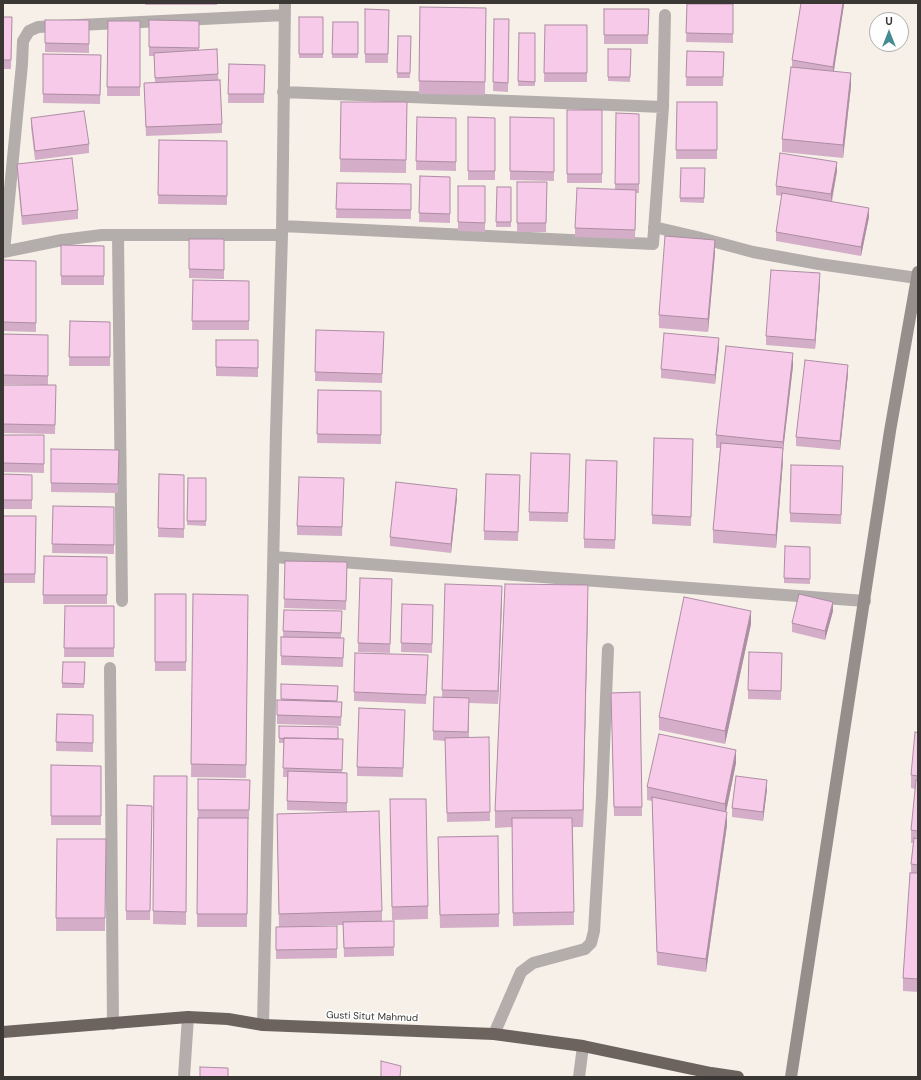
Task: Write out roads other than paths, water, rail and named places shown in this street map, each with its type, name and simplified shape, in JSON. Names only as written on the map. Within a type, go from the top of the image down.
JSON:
[{"type":"highway","name":"Gusti Situt Mahmud","points":[[3,1032],[188,1018],[228,1019],[263,1025],[494,1034],[583,1046],[711,1075],[738,1077]]},
{"type":"street","points":[[263,1025],[282,230],[285,9],[38,27],[29,31],[23,41],[4,252],[62,240],[102,235],[282,230],[653,244],[663,107],[665,15]]},
{"type":"street","points":[[283,92],[663,107]]},
{"type":"street","points":[[654,228],[697,237],[753,252],[819,264],[917,275],[890,431],[791,1077]]},
{"type":"street","points":[[118,235],[122,601]]},
{"type":"street","points":[[274,557],[865,601]]},
{"type":"street","points":[[494,1034],[521,972],[533,963],[585,949],[591,944],[594,931],[602,796],[608,649]]},
{"type":"street","points":[[110,668],[113,1024]]},
{"type":"street","points":[[184,1077],[188,1018]]},
{"type":"street","points":[[579,1077],[583,1046]]}]
